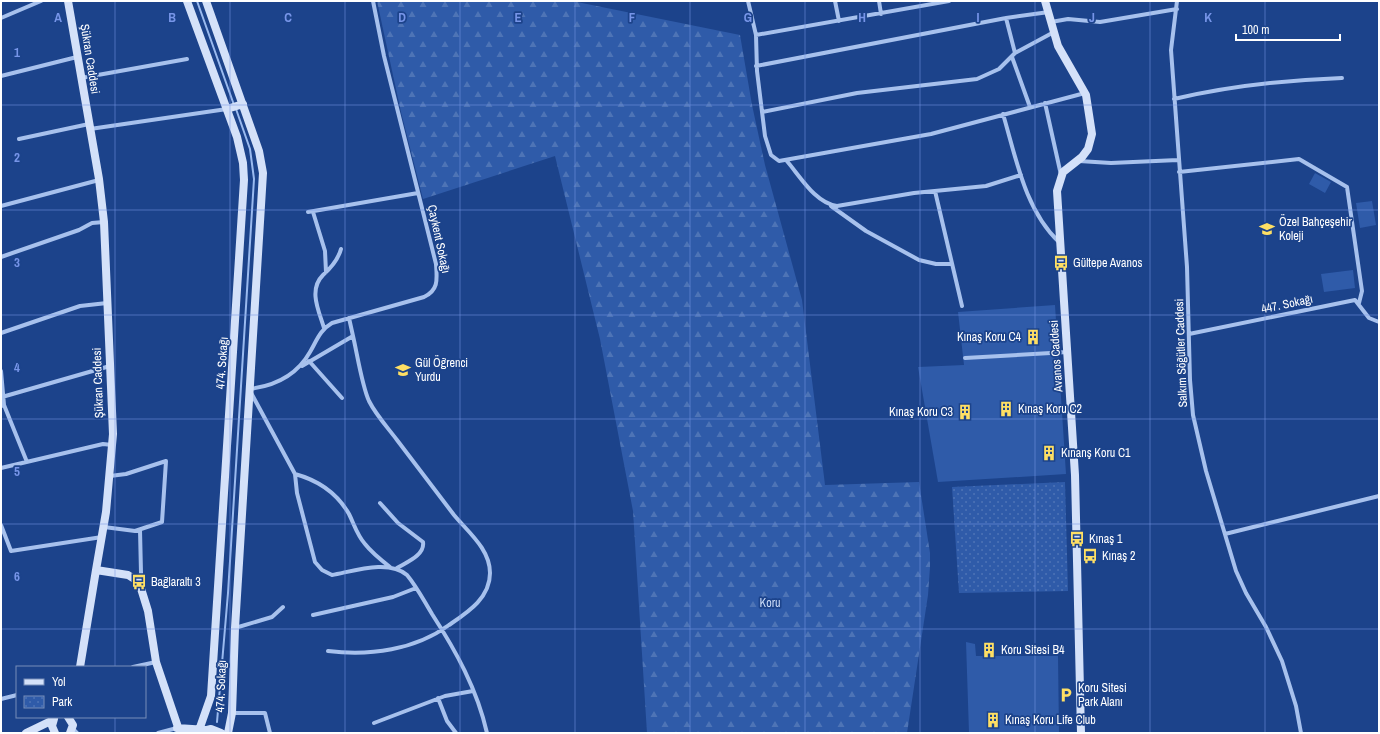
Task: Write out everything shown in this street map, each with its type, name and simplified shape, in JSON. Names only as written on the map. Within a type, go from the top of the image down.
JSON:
[{"type":"street","points":[[1,18],[41,1]]},
{"type":"street","name":"Şükran Caddesi","points":[[68,1],[99,180],[104,222],[112,445],[104,527],[80,666]]},
{"type":"street","name":"474. Sokağı","points":[[187,1],[229,108],[243,163],[244,180],[211,696],[201,731]]},
{"type":"street","name":"474. Sokağı","points":[[206,1],[241,104],[259,151],[263,173],[234,628],[232,713],[228,733]]},
{"type":"street","name":"Çaykent Sokağı","points":[[324,328],[332,323],[424,297],[435,288],[438,281],[436,264],[384,56],[373,1]]},
{"type":"street","points":[[748,1],[756,35],[756,66],[765,136],[771,155],[777,160],[786,160],[931,134],[1085,93]]},
{"type":"street","points":[[835,1],[839,22]]},
{"type":"street","points":[[879,1],[881,14]]},
{"type":"street","points":[[756,35],[839,22],[949,1]]},
{"type":"street","points":[[1045,1],[1058,46],[1085,93],[1089,109],[1092,139],[1088,149],[1079,161],[1070,166],[1061,176]]},
{"type":"street","name":"Salkım Söğütler Caddesi","points":[[1177,1],[1171,50],[1187,266],[1190,380],[1193,415],[1206,471],[1241,582],[1266,627],[1282,661],[1296,706],[1301,733]]},
{"type":"street","points":[[1051,22],[1068,19],[1100,22],[1177,9]]},
{"type":"street","points":[[756,66],[1006,18],[1049,12]]},
{"type":"street","points":[[1006,18],[1014,55],[1030,107]]},
{"type":"street","points":[[762,112],[857,93],[973,80],[1000,69],[1014,55],[1054,32]]},
{"type":"street","points":[[1,76],[77,58]]},
{"type":"street","points":[[81,78],[187,59]]},
{"type":"street","points":[[1174,99],[1220,89],[1267,82],[1342,78]]},
{"type":"street","points":[[1045,103],[1061,176]]},
{"type":"street","points":[[19,139],[89,126],[229,108],[241,104]]},
{"type":"street","points":[[1003,114],[1021,175],[1038,219],[1060,243]]},
{"type":"street","points":[[1179,172],[1299,159],[1347,187],[1362,291],[1359,303],[1369,318],[1379,322]]},
{"type":"street","points":[[786,160],[812,192],[862,228],[918,260],[936,264],[952,264]]},
{"type":"street","points":[[1079,161],[1111,163],[1178,160]]},
{"type":"street","points":[[829,204],[842,206],[914,192],[986,186],[1021,175]]},
{"type":"street","name":"Avanos Caddesi","points":[[1061,176],[1057,191],[1075,475],[1081,733]]},
{"type":"street","points":[[1,206],[99,180]]},
{"type":"street","points":[[935,191],[962,306]]},
{"type":"street","points":[[326,272],[325,251],[310,212],[418,192]]},
{"type":"street","points":[[1,257],[78,230],[92,223],[104,222]]},
{"type":"street","points":[[300,367],[324,328],[315,295],[317,282],[336,261],[341,249]]},
{"type":"street","name":"447. Sokağı","points":[[1189,334],[1355,300],[1359,303]]},
{"type":"street","points":[[1,334],[80,306],[107,303]]},
{"type":"street","points":[[328,651],[358,653],[389,650],[411,644],[443,630],[469,611],[482,598],[489,581],[488,560],[484,551],[431,485],[368,400],[349,318]]},
{"type":"street","points":[[353,336],[274,384],[249,389],[295,474],[311,549],[319,568],[332,575],[390,567],[398,568],[407,575],[443,630],[462,665],[473,691],[486,733]]},
{"type":"street","points":[[965,358],[1068,352]]},
{"type":"street","points":[[310,361],[342,398]]},
{"type":"street","points":[[2,397],[110,366]]},
{"type":"street","points":[[1,371],[3,406],[27,462]]},
{"type":"street","points":[[1,468],[104,444],[112,445]]},
{"type":"street","points":[[104,527],[140,530],[162,522],[166,461],[126,474],[110,476]]},
{"type":"street","points":[[295,474],[313,480],[334,494],[348,512],[364,544],[390,567]]},
{"type":"street","points":[[1225,534],[1379,496]]},
{"type":"street","points":[[380,503],[398,523],[420,538],[424,545],[421,553],[398,568]]},
{"type":"street","points":[[1,525],[11,551],[102,537]]},
{"type":"street","points":[[140,530],[141,573],[139,582],[148,611],[156,662],[179,730]]},
{"type":"street","points":[[96,570],[128,575],[139,582]]},
{"type":"street","points":[[314,616],[393,597],[416,588]]},
{"type":"street","points":[[234,628],[272,616],[283,607]]},
{"type":"street","points":[[138,666],[156,662]]},
{"type":"street","points":[[374,723],[438,698],[473,691]]},
{"type":"street","points":[[1,699],[16,695]]},
{"type":"street","points":[[438,698],[446,720],[456,733]]},
{"type":"street","points":[[232,713],[265,713],[270,733]]},
{"type":"street","points":[[26,733],[55,719]]},
{"type":"street","points":[[55,719],[52,728],[55,733]]},
{"type":"street","points":[[158,733],[179,730],[215,730],[221,733]]},
{"type":"green space","name":"Koru","points":[[377,1],[572,1],[740,35],[752,105],[765,165],[802,300],[825,485],[919,482],[930,553],[930,567],[928,595],[907,733],[647,733],[633,511],[600,339],[555,156],[423,199],[401,112]]},
{"type":"green space","points":[[1315,173],[1331,182],[1325,193],[1309,184]]},
{"type":"green space","points":[[1372,201],[1376,225],[1360,228],[1356,203]]},
{"type":"green space","points":[[1353,270],[1355,288],[1324,292],[1321,274]]},
{"type":"green space","points":[[1055,305],[1066,474],[938,482],[918,367],[964,365],[958,312]]},
{"type":"green space","points":[[1065,482],[1068,591],[959,593],[952,487]]},
{"type":"green space","points":[[966,642],[975,644],[976,656],[1058,656],[1059,733],[969,733]]},
{"type":"waterway","points":[[197,1],[234,105]]},
{"type":"waterway","points":[[217,722],[228,593],[254,179],[250,149],[236,109]]},
{"type":"place","name":"Özel Bahçeşehir Koleji","points":[[1267,229]]},
{"type":"place","name":"Gültepe Avanos","points":[[1061,263]]},
{"type":"place","name":"Kınaş Koru C4","points":[[1033,337]]},
{"type":"place","name":"Gül Öğrenci Yurdu","points":[[403,370]]},
{"type":"place","name":"Kınaş Koru C2","points":[[1006,409]]},
{"type":"place","name":"Kınaş Koru C3","points":[[965,412]]},
{"type":"place","name":"Kınanş Koru C1","points":[[1049,453]]},
{"type":"place","name":"Kınaş 1","points":[[1077,539]]},
{"type":"place","name":"Kınaş 2","points":[[1090,556]]},
{"type":"place","name":"Bağlaraltı 3","points":[[139,582]]},
{"type":"place","name":"Koru Sitesi B4","points":[[989,650]]},
{"type":"place","name":"Koru Sitesi Park Alanı","points":[[1066,695]]},
{"type":"place","name":"Kınaş Koru Life Club","points":[[993,720]]}]
